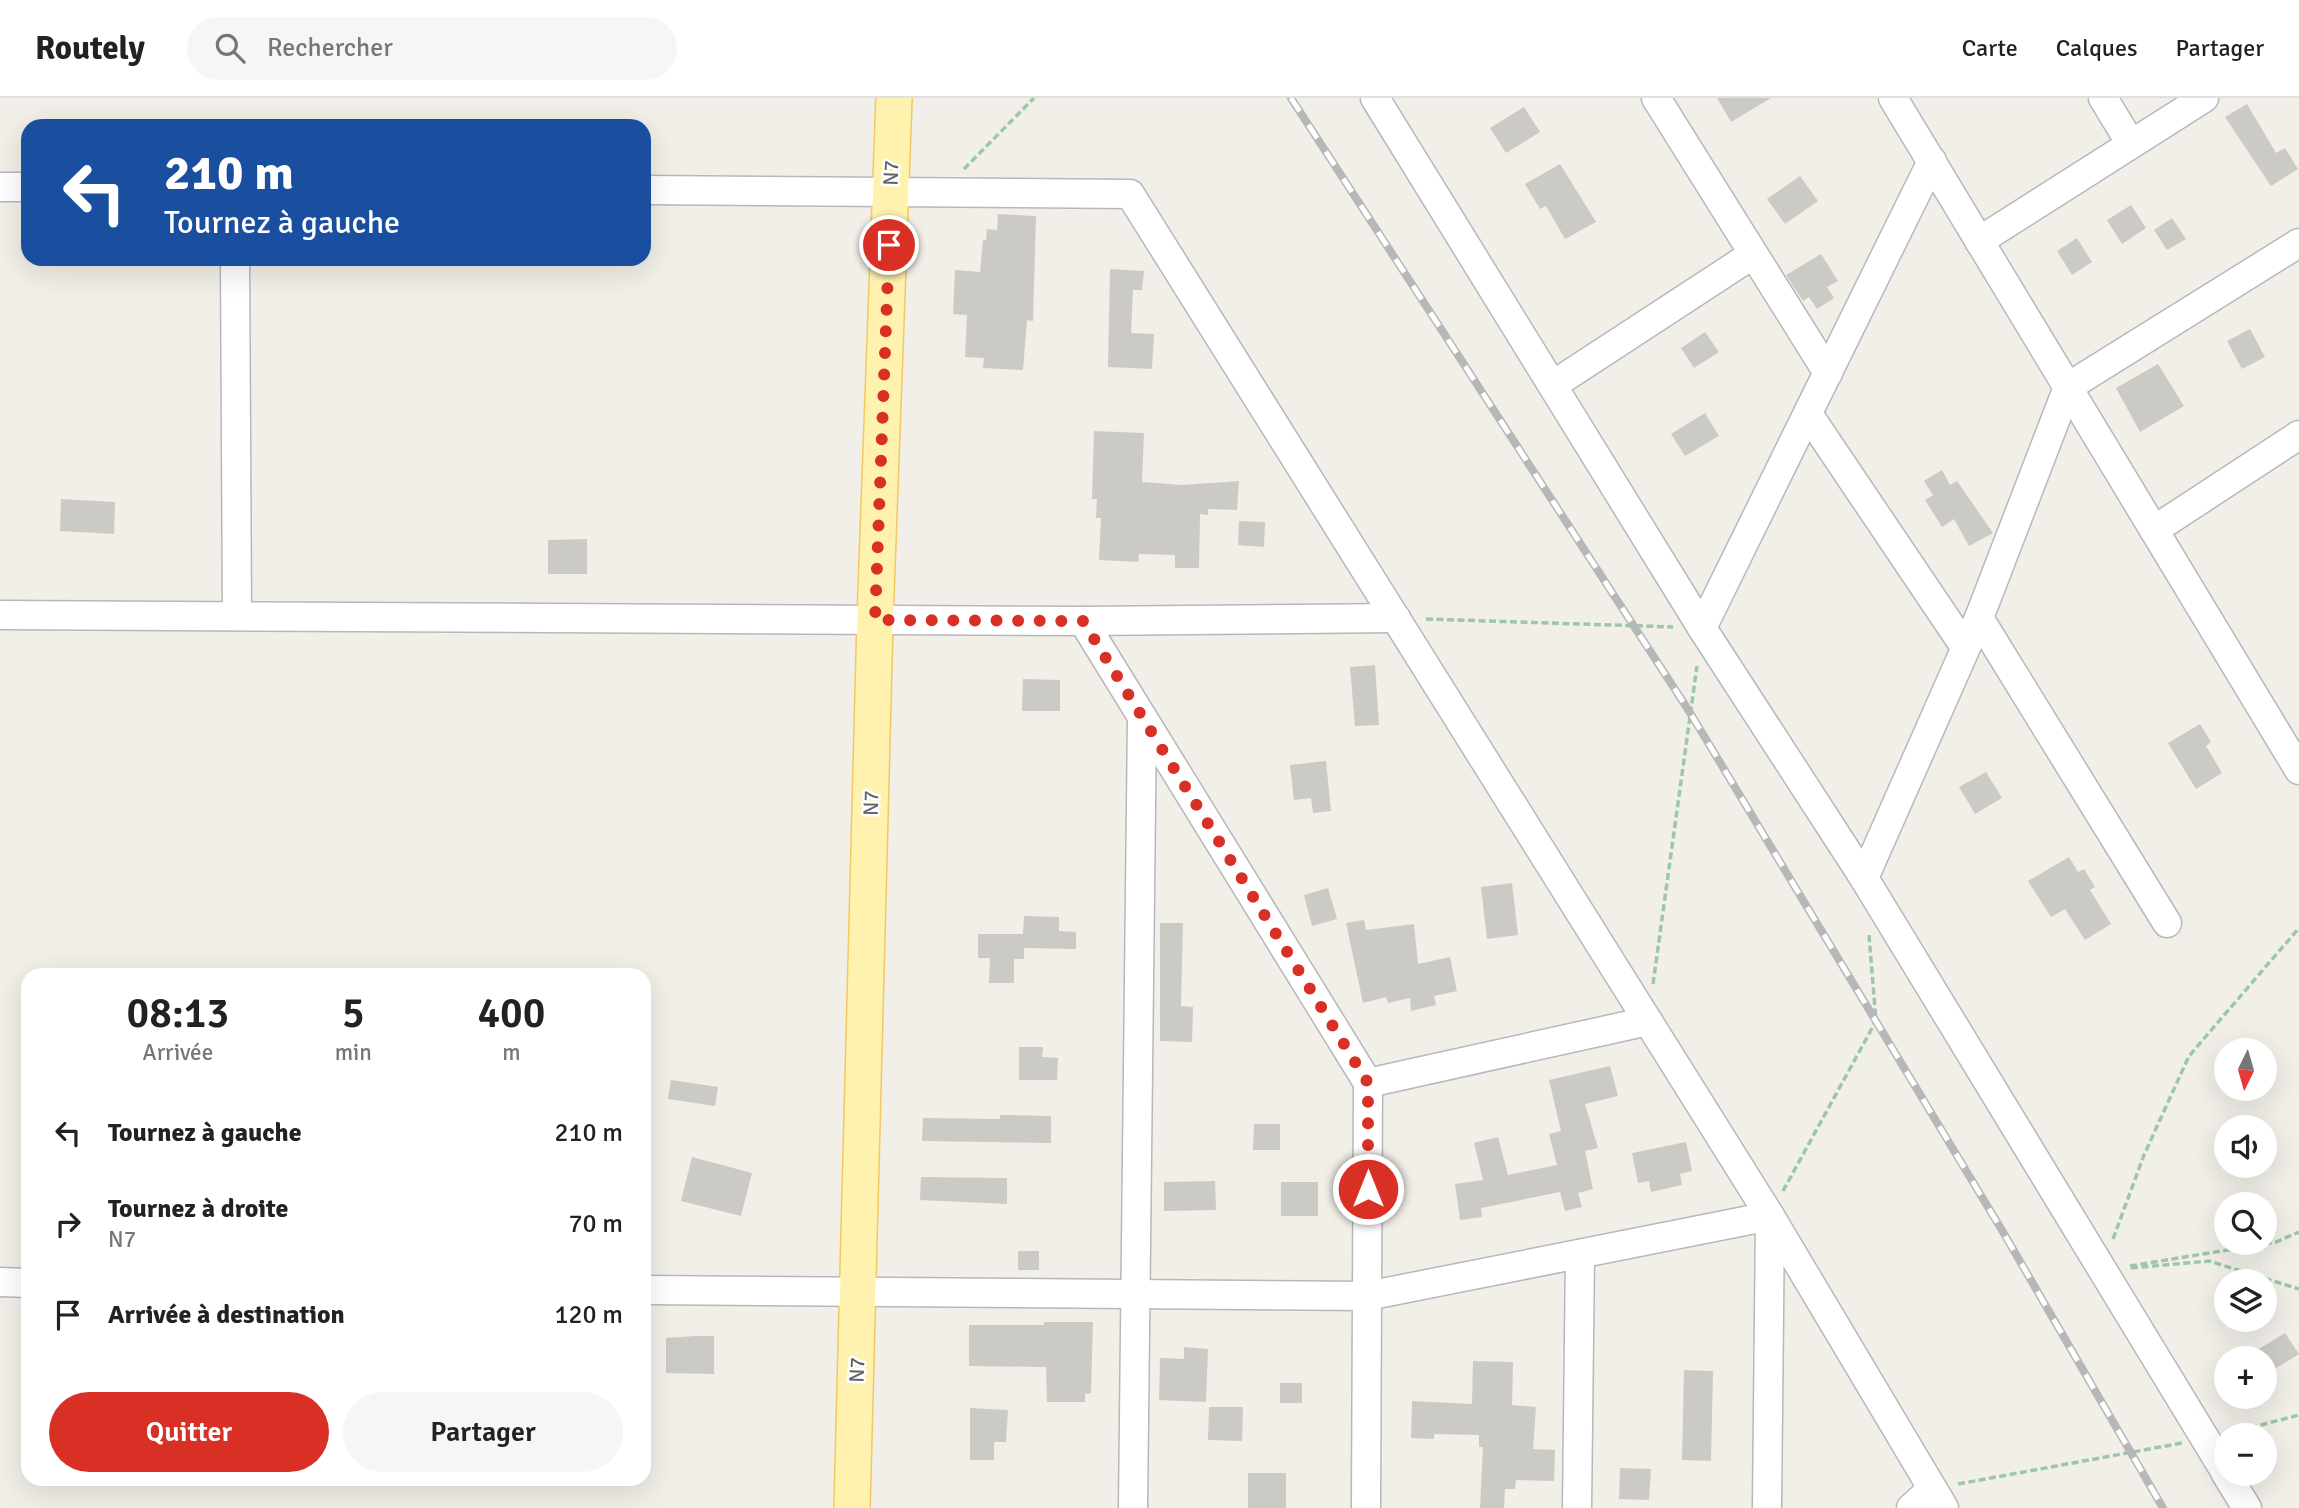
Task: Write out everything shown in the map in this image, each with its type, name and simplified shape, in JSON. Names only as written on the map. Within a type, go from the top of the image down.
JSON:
[{"type":"main road","name":"N7","points":[[852,1508],[860,1292],[875,620],[894,98]]},
{"type":"street","points":[[1375,98],[1702,628],[1864,877],[2214,1454]]},
{"type":"street","points":[[1656,98],[1828,373]]},
{"type":"street","points":[[1894,98],[2299,770]]},
{"type":"street","points":[[2103,98],[2131,144]]},
{"type":"street","points":[[1979,241],[2204,98]]},
{"type":"street","points":[[1702,628],[1931,161]]},
{"type":"street","points":[[0,187],[21,187]]},
{"type":"street","points":[[651,190],[1130,194],[1770,1216],[1938,1498],[1911,1508]]},
{"type":"street","points":[[1864,877],[1979,618],[2068,387],[2299,243]]},
{"type":"street","points":[[1553,385],[1752,255]]},
{"type":"street","points":[[235,266],[237,616]]},
{"type":"street","points":[[1808,414],[1965,647]]},
{"type":"street","points":[[2154,530],[2299,435]]},
{"type":"street","points":[[0,615],[1083,621],[1396,618]]},
{"type":"street","points":[[1979,618],[2167,923]]},
{"type":"street","points":[[1083,621],[1368,1083],[1366,1508]]},
{"type":"street","points":[[1133,1508],[1142,717]]},
{"type":"street","points":[[1368,1083],[1648,1021]]},
{"type":"street","points":[[651,1290],[1367,1296],[1770,1216]]},
{"type":"street","points":[[1767,1508],[1770,1216]]},
{"type":"street","points":[[1577,1508],[1580,1254]]},
{"type":"street","points":[[0,1282],[21,1283]]},
{"type":"street","points":[[2234,1486],[2248,1508]]},
{"type":"path","points":[[939,192],[995,140],[1034,98]]},
{"type":"path","points":[[1396,618],[1702,628],[1648,1021]]},
{"type":"path","points":[[2101,1271],[2144,1155],[2189,1056],[2299,928]]},
{"type":"path","points":[[1770,1216],[1876,1021],[1869,930]]},
{"type":"path","points":[[2101,1271],[2276,1242],[2299,1232]]},
{"type":"path","points":[[2101,1271],[2209,1261],[2299,1289]]},
{"type":"path","points":[[1938,1498],[2205,1439],[2299,1415]]},
{"type":"building","points":[[1717,98],[1771,98],[1731,122]]},
{"type":"building","points":[[2247,104],[2276,153],[2285,148],[2298,169],[2271,186],[2225,117]]},
{"type":"building","points":[[1524,107],[1540,132],[1506,153],[1490,128]]},
{"type":"building","points":[[1560,164],[1596,222],[1565,239],[1546,206],[1540,209],[1525,184]]},
{"type":"building","points":[[1800,176],[1818,201],[1785,224],[1767,199]]},
{"type":"building","points":[[2131,205],[2146,228],[2122,244],[2107,220]]},
{"type":"building","points":[[998,214],[1036,216],[1033,321],[1027,320],[1023,370],[983,368],[984,358],[965,357],[967,315],[953,314],[955,270],[980,272],[983,240],[986,240],[987,229],[997,230]]},
{"type":"building","points":[[2172,218],[2186,239],[2167,250],[2154,230]]},
{"type":"building","points":[[2077,238],[2092,262],[2072,275],[2057,251]]},
{"type":"building","points":[[1821,254],[1838,281],[1827,287],[1834,298],[1817,309],[1809,297],[1803,301],[1786,275]]},
{"type":"building","points":[[1110,269],[1144,271],[1142,290],[1133,290],[1131,333],[1154,334],[1152,369],[1108,367]]},
{"type":"building","points":[[2250,329],[2265,357],[2242,369],[2227,341]]},
{"type":"building","points":[[1705,332],[1719,352],[1694,368],[1681,348]]},
{"type":"building","points":[[2158,364],[2184,406],[2140,432],[2116,388]]},
{"type":"building","points":[[1705,413],[1719,436],[1685,456],[1671,434]]},
{"type":"building","points":[[1094,431],[1144,433],[1142,482],[1182,485],[1239,481],[1237,510],[1208,509],[1208,515],[1200,514],[1199,568],[1175,568],[1175,555],[1139,554],[1138,562],[1099,560],[1101,518],[1096,518],[1097,499],[1092,499]]},
{"type":"building","points":[[1942,470],[1950,485],[1957,481],[1993,533],[1969,546],[1954,519],[1942,527],[1925,500],[1933,495],[1924,481]]},
{"type":"building","points":[[61,499],[115,502],[114,534],[60,531]]},
{"type":"building","points":[[1239,521],[1265,522],[1264,547],[1238,545]]},
{"type":"building","points":[[587,539],[587,574],[548,574],[548,540]]},
{"type":"building","points":[[1375,665],[1379,725],[1355,726],[1350,667]]},
{"type":"building","points":[[1023,679],[1060,680],[1060,711],[1022,711]]},
{"type":"building","points":[[2200,724],[2211,742],[2206,746],[2222,773],[2196,789],[2168,743]]},
{"type":"building","points":[[1326,761],[1331,811],[1313,813],[1311,798],[1294,800],[1290,765]]},
{"type":"building","points":[[1986,772],[2002,798],[1975,814],[1959,787]]},
{"type":"building","points":[[2069,857],[2078,872],[2084,869],[2095,887],[2090,890],[2111,924],[2085,940],[2065,909],[2051,917],[2028,881]]},
{"type":"building","points":[[1512,883],[1518,935],[1487,939],[1481,887]]},
{"type":"building","points":[[1328,888],[1337,919],[1312,926],[1304,895]]},
{"type":"building","points":[[1024,916],[1059,917],[1059,931],[1076,932],[1076,949],[1024,948],[1024,959],[1014,959],[1014,983],[989,983],[990,958],[978,958],[978,934],[1023,934]]},
{"type":"building","points":[[1364,920],[1366,930],[1414,924],[1418,964],[1450,957],[1457,991],[1434,996],[1436,1005],[1411,1011],[1410,998],[1388,1003],[1386,997],[1363,1003],[1346,923]]},
{"type":"building","points":[[1160,923],[1183,923],[1181,1006],[1193,1007],[1192,1042],[1160,1041]]},
{"type":"building","points":[[1019,1047],[1043,1047],[1042,1057],[1058,1058],[1057,1080],[1019,1080]]},
{"type":"building","points":[[1610,1066],[1618,1096],[1585,1104],[1598,1148],[1585,1151],[1593,1189],[1578,1193],[1582,1207],[1565,1211],[1560,1192],[1481,1208],[1482,1217],[1460,1220],[1455,1184],[1483,1180],[1474,1143],[1498,1137],[1508,1175],[1557,1165],[1549,1134],[1561,1131],[1549,1080]]},
{"type":"building","points":[[671,1080],[718,1087],[715,1106],[668,1099]]},
{"type":"building","points":[[1000,1115],[1051,1116],[1051,1143],[922,1141],[923,1118],[1000,1119]]},
{"type":"building","points":[[1254,1124],[1280,1124],[1280,1150],[1253,1150]]},
{"type":"building","points":[[1686,1142],[1692,1171],[1680,1174],[1682,1185],[1651,1192],[1649,1181],[1638,1183],[1632,1153]]},
{"type":"building","points":[[692,1157],[752,1173],[741,1216],[681,1201]]},
{"type":"building","points":[[921,1177],[1007,1178],[1007,1204],[920,1200]]},
{"type":"building","points":[[1215,1181],[1216,1210],[1164,1211],[1164,1182]]},
{"type":"building","points":[[1281,1182],[1318,1182],[1318,1216],[1281,1216]]},
{"type":"building","points":[[1018,1251],[1039,1251],[1039,1270],[1018,1270]]},
{"type":"building","points":[[1044,1322],[1093,1322],[1091,1393],[1085,1394],[1085,1402],[1047,1402],[1046,1367],[969,1366],[969,1325],[1044,1325]]},
{"type":"building","points":[[2285,1333],[2299,1354],[2277,1368],[2277,1346],[2264,1346]]},
{"type":"building","points":[[714,1336],[714,1374],[666,1373],[666,1338]]},
{"type":"building","points":[[1184,1347],[1208,1349],[1206,1402],[1159,1400],[1160,1358],[1184,1359]]},
{"type":"building","points":[[1473,1361],[1513,1362],[1512,1405],[1536,1407],[1533,1449],[1555,1450],[1554,1481],[1516,1480],[1515,1489],[1505,1489],[1504,1508],[1480,1508],[1483,1447],[1479,1447],[1479,1435],[1434,1434],[1434,1439],[1411,1438],[1412,1401],[1472,1404]]},
{"type":"building","points":[[1684,1370],[1713,1371],[1711,1461],[1682,1460]]},
{"type":"building","points":[[1280,1383],[1302,1383],[1302,1403],[1280,1403]]},
{"type":"building","points":[[1209,1407],[1243,1407],[1242,1441],[1208,1440]]},
{"type":"building","points":[[970,1408],[1008,1410],[1006,1442],[994,1442],[994,1460],[970,1460]]},
{"type":"building","points":[[1620,1468],[1651,1469],[1649,1500],[1619,1499]]},
{"type":"building","points":[[1248,1473],[1286,1473],[1286,1508],[1248,1508]]},
{"type":"railway","points":[[1291,98],[1689,711],[2003,1232],[2163,1508]]},
{"type":"route","points":[[889,245],[875,620],[1083,621],[1368,1083],[1368,1189]]}]
